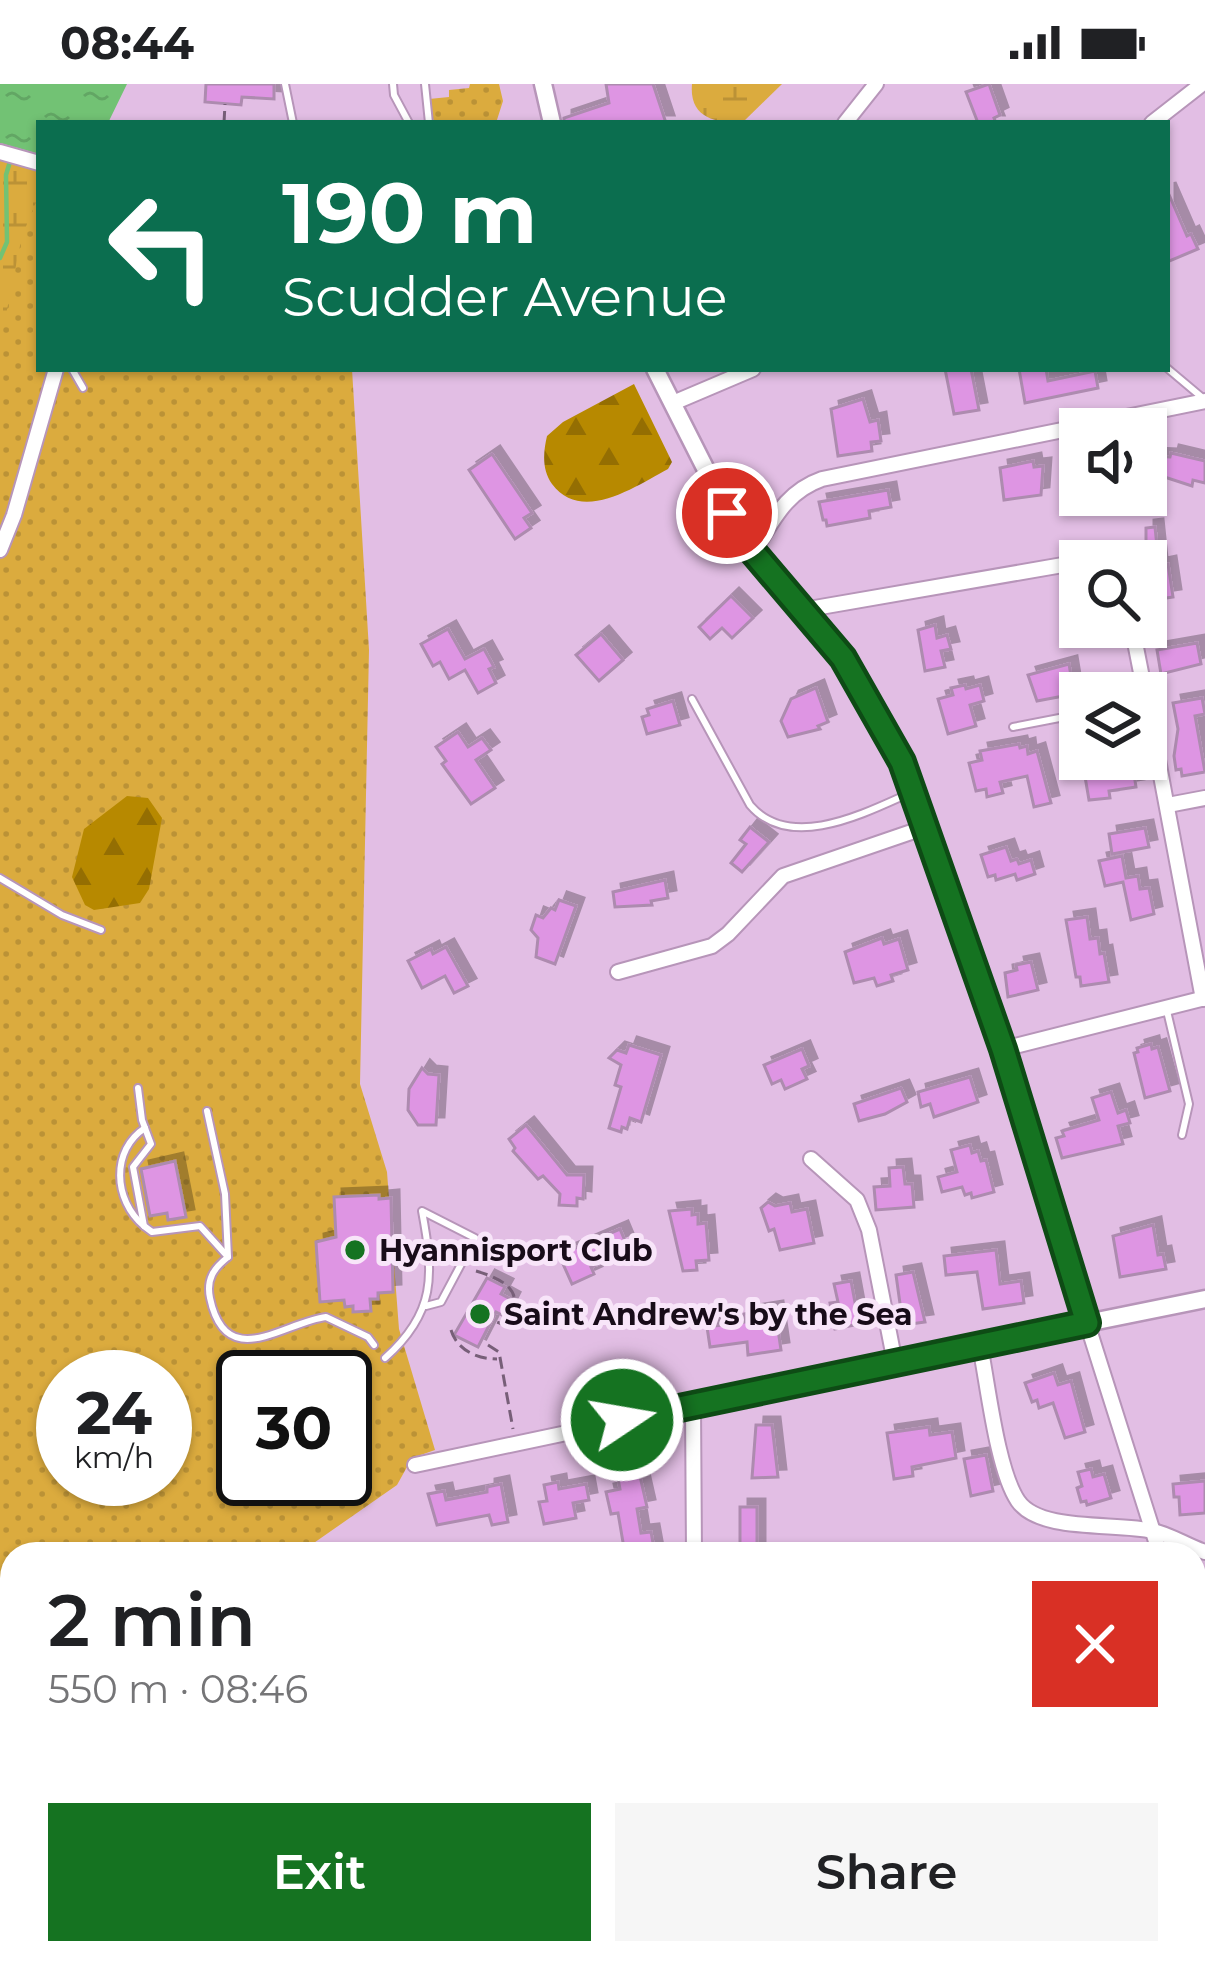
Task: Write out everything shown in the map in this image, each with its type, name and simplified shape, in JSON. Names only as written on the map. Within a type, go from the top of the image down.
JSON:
[{"type":"street","points":[[543,84],[551,120]]},
{"type":"street","points":[[846,120],[876,84]]},
{"type":"street","points":[[1156,120],[1202,84]]},
{"type":"street","points":[[7,154],[36,162]]},
{"type":"street","points":[[0,550],[55,372]]},
{"type":"street","points":[[658,372],[727,513],[753,552],[852,670],[884,724],[926,827],[1003,1049],[1157,1542]]},
{"type":"street","points":[[673,403],[746,372]]},
{"type":"street","points":[[753,552],[800,487],[857,470],[1205,400]]},
{"type":"street","points":[[803,610],[1059,566]]},
{"type":"street","points":[[1003,1049],[1204,998],[1163,780]]},
{"type":"street","points":[[1168,805],[1205,798]]},
{"type":"street","points":[[618,972],[712,946],[784,876],[926,827]]},
{"type":"street","points":[[811,1159],[857,1200],[869,1230],[895,1364]]},
{"type":"street","points":[[415,1465],[1205,1299]]},
{"type":"street","points":[[980,1346],[1008,1478],[1018,1502],[1030,1514],[1154,1531],[1181,1542]]},
{"type":"street","points":[[693,1406],[694,1542]]},
{"type":"lane","points":[[285,84],[292,120]]},
{"type":"lane","points":[[393,84],[407,120]]},
{"type":"lane","points":[[425,84],[429,120]]},
{"type":"lane","points":[[1170,371],[1205,400]]},
{"type":"lane","points":[[74,372],[83,388]]},
{"type":"lane","points":[[692,699],[758,813],[797,828],[826,825],[913,792]]},
{"type":"lane","points":[[1013,727],[1059,718]]},
{"type":"lane","points":[[0,878],[62,915],[101,930]]},
{"type":"lane","points":[[1166,1008],[1189,1104],[1181,1135]]},
{"type":"lane","points":[[138,1088],[151,1144],[133,1167],[144,1226]]},
{"type":"lane","points":[[207,1111],[225,1194],[228,1258]]},
{"type":"lane","points":[[145,1128],[128,1140],[120,1160],[129,1209],[152,1232],[200,1226],[228,1258]]},
{"type":"lane","points":[[385,1358],[408,1338],[426,1306],[431,1258],[422,1211],[475,1238],[441,1302],[426,1306]]},
{"type":"lane","points":[[228,1258],[214,1270],[208,1288],[215,1315],[232,1335],[264,1338],[326,1317],[368,1337],[374,1345]]},
{"type":"path","points":[[224,120],[226,104]]},
{"type":"path","points":[[476,1270],[512,1289],[509,1317],[502,1324],[492,1320]]},
{"type":"path","points":[[451,1330],[466,1349],[482,1358],[499,1359]]},
{"type":"path","points":[[488,1345],[497,1349],[513,1429]]},
{"type":"green space","points":[[470,84],[499,84],[503,101],[497,120],[433,120],[429,99]]},
{"type":"green space","points":[[692,84],[782,84],[745,120],[705,116],[692,95]]},
{"type":"green space","name":"Hyannisport Club","points":[[0,146],[36,157],[36,372],[352,372],[369,650],[360,1084],[387,1172],[399,1329],[435,1450],[412,1458],[397,1485],[372,1502],[372,1350],[216,1350],[216,1506],[367,1506],[315,1542],[0,1542]]},
{"type":"green space","points":[[0,159],[36,172],[36,202],[22,236],[0,344]]},
{"type":"green space","points":[[634,384],[672,462],[668,469],[609,498],[578,501],[564,496],[546,473],[547,436],[563,422]]},
{"type":"green space","points":[[127,796],[148,798],[162,818],[149,889],[140,903],[94,910],[85,905],[72,877],[84,829]]},
{"type":"water","points":[[0,84],[127,84],[109,120],[36,120],[36,153],[0,143]]},
{"type":"building","points":[[206,84],[274,84],[274,99],[242,97],[241,105],[205,102]]},
{"type":"building","points":[[606,84],[653,84],[665,120],[564,120],[609,103]]},
{"type":"building","points":[[989,84],[1000,115],[995,120],[977,120],[966,92]]},
{"type":"building","points":[[1170,197],[1187,236],[1191,234],[1198,249],[1170,261]]},
{"type":"building","points":[[946,372],[972,372],[979,410],[954,414]]},
{"type":"building","points":[[1020,372],[1046,372],[1048,381],[1095,372],[1098,388],[1025,403]]},
{"type":"building","points":[[863,399],[870,422],[878,420],[881,441],[871,442],[872,451],[838,456],[831,409]]},
{"type":"building","points":[[1171,453],[1205,461],[1205,483],[1193,480],[1192,486],[1167,478]]},
{"type":"building","points":[[492,454],[532,513],[524,518],[531,528],[515,539],[469,470]]},
{"type":"building","points":[[1033,461],[1034,467],[1043,466],[1041,495],[1004,500],[1000,468]]},
{"type":"building","points":[[888,490],[891,507],[869,511],[870,518],[827,526],[823,520],[819,502]]},
{"type":"building","points":[[1155,527],[1156,540],[1146,540],[1146,528]]},
{"type":"building","points":[[1168,564],[1173,597],[1167,598]]},
{"type":"building","points":[[731,596],[753,618],[732,638],[722,628],[710,639],[699,627]]},
{"type":"building","points":[[935,625],[937,638],[947,635],[951,649],[941,651],[945,667],[925,671],[918,630]]},
{"type":"building","points":[[448,629],[465,659],[484,649],[496,683],[478,693],[465,670],[449,679],[440,662],[433,666],[421,644]]},
{"type":"building","points":[[601,634],[623,660],[599,681],[576,655]]},
{"type":"building","points":[[1197,643],[1201,664],[1161,672],[1157,650]]},
{"type":"building","points":[[1069,664],[1070,672],[1059,672],[1059,697],[1037,701],[1028,675]]},
{"type":"building","points":[[965,685],[966,689],[980,685],[984,701],[970,705],[976,726],[948,734],[938,699],[953,695],[951,688]]},
{"type":"building","points":[[816,688],[828,722],[820,729],[788,737],[781,721],[791,699]]},
{"type":"building","points":[[1202,698],[1205,714],[1195,716],[1205,772],[1182,776],[1174,756],[1178,729],[1173,703]]},
{"type":"building","points":[[673,701],[680,725],[647,734],[642,717],[649,715],[647,709]]},
{"type":"building","points":[[458,732],[468,747],[482,738],[491,750],[476,760],[495,788],[471,804],[442,764],[446,761],[436,747]]},
{"type":"building","points":[[1019,744],[1020,748],[1027,746],[1028,754],[1037,751],[1051,803],[1034,807],[1027,776],[1000,782],[1003,793],[987,797],[986,789],[976,791],[969,763],[982,760],[980,751]]},
{"type":"building","points":[[1086,780],[1135,780],[1136,787],[1109,791],[1110,798],[1089,800]]},
{"type":"building","points":[[750,827],[769,842],[742,872],[731,863],[746,844],[740,840]]},
{"type":"building","points":[[1145,828],[1149,847],[1112,854],[1109,834]]},
{"type":"building","points":[[1006,847],[1011,861],[1031,860],[1035,874],[1017,880],[1015,874],[996,880],[995,875],[988,877],[981,855]]},
{"type":"building","points":[[1122,856],[1126,878],[1138,876],[1140,889],[1149,888],[1154,914],[1131,920],[1123,882],[1105,886],[1099,861]]},
{"type":"building","points":[[665,880],[668,898],[651,901],[652,905],[615,907],[613,892]]},
{"type":"building","points":[[559,900],[576,906],[555,964],[536,957],[538,938],[531,930],[536,915],[543,918],[551,908],[555,910]]},
{"type":"building","points":[[1087,917],[1090,939],[1098,938],[1100,954],[1104,953],[1109,982],[1081,986],[1066,920]]},
{"type":"building","points":[[882,938],[884,944],[899,939],[908,970],[877,986],[874,978],[854,983],[845,952]]},
{"type":"building","points":[[446,947],[468,986],[454,993],[445,976],[422,988],[408,961]]},
{"type":"building","points":[[1031,962],[1038,990],[1008,997],[1005,973]]},
{"type":"building","points":[[1151,1044],[1152,1049],[1158,1047],[1170,1091],[1145,1098],[1134,1053]]},
{"type":"building","points":[[629,1045],[661,1055],[641,1122],[630,1118],[621,1132],[609,1128],[621,1087],[615,1085],[621,1065],[609,1058],[617,1050],[626,1053]]},
{"type":"building","points":[[802,1049],[809,1066],[802,1069],[807,1079],[785,1089],[781,1080],[772,1084],[764,1065]]},
{"type":"building","points":[[422,1068],[439,1075],[436,1125],[418,1125],[408,1110],[409,1089]]},
{"type":"building","points":[[970,1077],[978,1102],[934,1117],[930,1104],[921,1107],[918,1092]]},
{"type":"building","points":[[901,1088],[907,1102],[859,1121],[854,1104]]},
{"type":"building","points":[[1111,1092],[1118,1113],[1126,1110],[1130,1123],[1118,1126],[1123,1144],[1062,1158],[1056,1138],[1064,1136],[1062,1131],[1099,1120],[1092,1098]]},
{"type":"building","points":[[526,1125],[567,1175],[584,1175],[583,1199],[577,1198],[577,1206],[559,1205],[560,1194],[543,1176],[538,1179],[513,1151],[509,1139]]},
{"type":"building","points":[[970,1145],[972,1153],[978,1151],[981,1161],[986,1160],[994,1192],[972,1198],[962,1187],[942,1192],[938,1177],[957,1172],[951,1150]]},
{"type":"building","points":[[175,1161],[186,1217],[150,1216],[141,1169]]},
{"type":"building","points":[[903,1167],[905,1184],[912,1184],[914,1207],[876,1210],[874,1187],[890,1186],[889,1168]]},
{"type":"building","name":"Hyannisport Club","points":[[379,1195],[379,1199],[391,1198],[393,1292],[370,1299],[371,1311],[353,1312],[344,1300],[320,1302],[316,1242],[336,1237],[334,1197]]},
{"type":"building","points":[[768,1202],[775,1206],[790,1203],[792,1212],[807,1209],[814,1243],[780,1250],[761,1208]]},
{"type":"building","points":[[692,1209],[692,1215],[698,1214],[698,1224],[706,1223],[709,1260],[696,1261],[697,1270],[683,1271],[669,1211]]},
{"type":"building","points":[[1153,1225],[1158,1255],[1163,1254],[1166,1269],[1120,1277],[1113,1236]]},
{"type":"building","points":[[620,1229],[625,1241],[614,1246],[618,1256],[591,1267],[594,1274],[572,1284],[559,1255]]},
{"type":"building","points":[[996,1250],[1000,1284],[1021,1281],[1024,1303],[983,1309],[977,1272],[946,1275],[944,1256]]},
{"type":"building","points":[[913,1272],[925,1322],[903,1325],[896,1275]]},
{"type":"building","name":"Saint Andrew's by the Sea","points":[[487,1278],[505,1287],[501,1294],[512,1300],[504,1316],[496,1312],[478,1347],[454,1335]]},
{"type":"building","points":[[851,1281],[859,1324],[835,1329],[830,1303],[838,1302],[834,1284]]},
{"type":"building","points":[[775,1309],[781,1350],[748,1355],[747,1342],[710,1347],[707,1327],[745,1322],[744,1314]]},
{"type":"building","points":[[1054,1373],[1058,1385],[1071,1381],[1085,1432],[1065,1438],[1053,1403],[1039,1408],[1037,1400],[1032,1402],[1025,1383]]},
{"type":"building","points":[[756,1425],[772,1425],[778,1477],[752,1478]]},
{"type":"building","points":[[929,1427],[930,1435],[952,1432],[956,1458],[912,1467],[913,1476],[894,1479],[887,1433]]},
{"type":"building","points":[[657,1432],[662,1452],[637,1463],[647,1507],[637,1509],[641,1533],[651,1532],[653,1542],[623,1542],[618,1513],[611,1514],[606,1492],[620,1489],[615,1462],[606,1464],[602,1444]]},
{"type":"building","points":[[986,1455],[993,1491],[971,1496],[964,1459]]},
{"type":"building","points":[[1091,1469],[1093,1477],[1104,1474],[1111,1498],[1087,1505],[1081,1502],[1077,1488],[1082,1486],[1078,1472]]},
{"type":"building","points":[[1205,1481],[1205,1513],[1180,1515],[1173,1484]]},
{"type":"building","points":[[558,1482],[559,1489],[586,1484],[589,1500],[573,1503],[576,1518],[544,1524],[539,1502],[547,1501],[544,1485]]},
{"type":"building","points":[[501,1484],[508,1522],[492,1525],[489,1515],[437,1525],[428,1494],[444,1491],[446,1500],[487,1492],[487,1487]]},
{"type":"building","points":[[740,1507],[757,1507],[757,1542],[740,1542]]},
{"type":"waterway","points":[[0,258],[7,242],[6,175],[14,148]]},
{"type":"place","name":"Hyannisport Club","points":[[355,1250]]},
{"type":"place","name":"Saint Andrew's by the Sea","points":[[480,1314]]},
{"type":"route","points":[[622,1420],[1087,1323],[1003,1049],[902,762],[843,658],[753,552],[727,513]]}]
